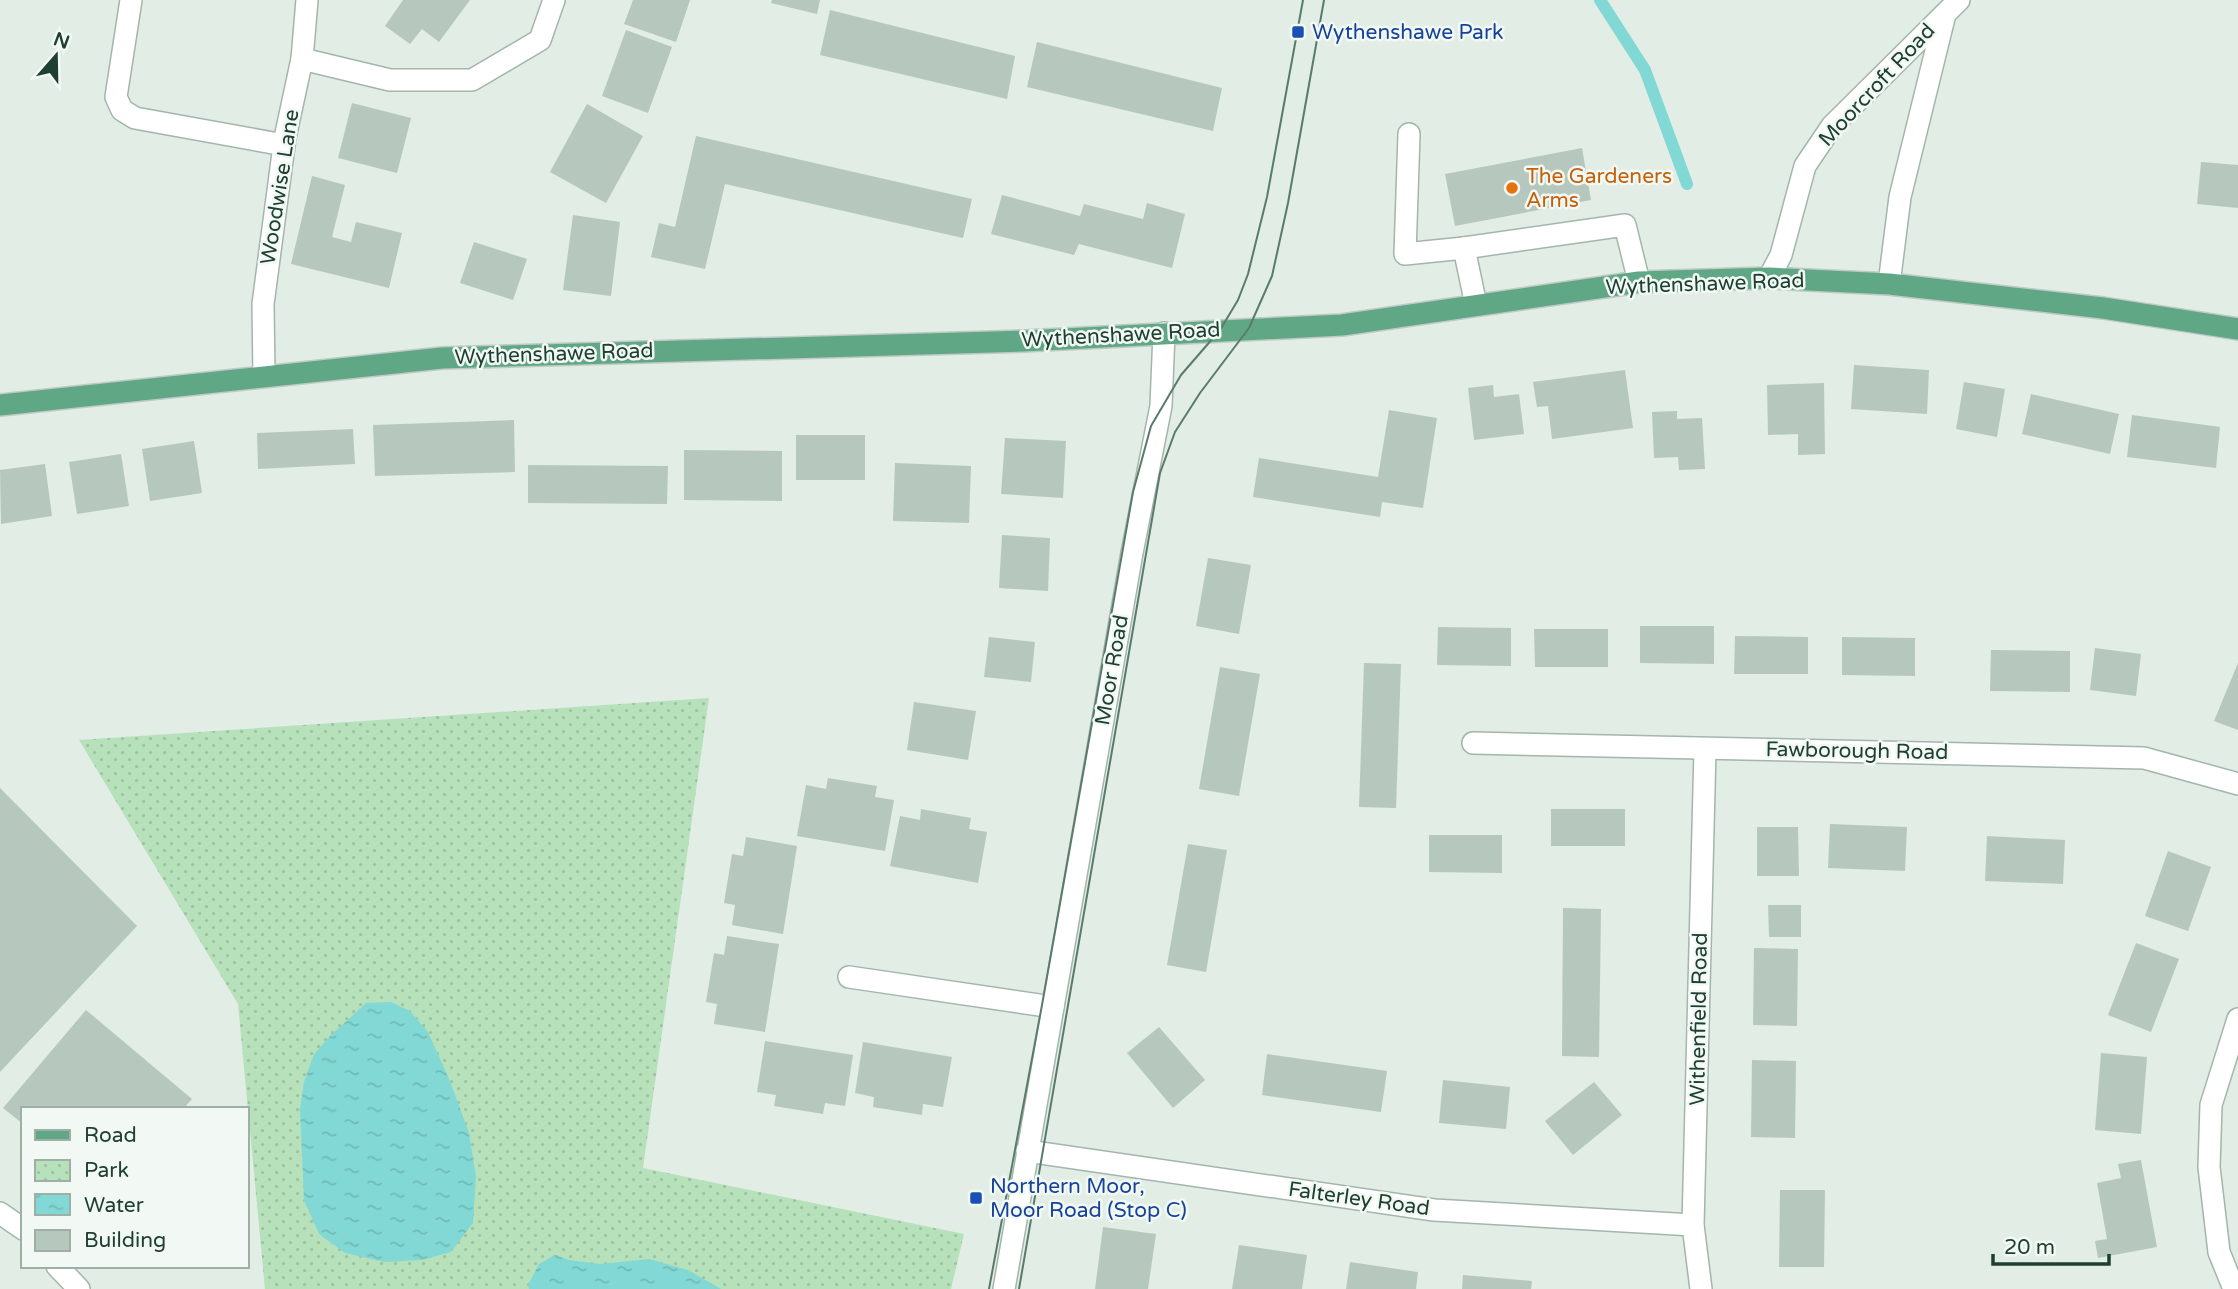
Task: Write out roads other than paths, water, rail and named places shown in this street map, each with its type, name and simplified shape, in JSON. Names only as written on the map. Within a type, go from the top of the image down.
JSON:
[{"type":"main road","name":"Wythenshawe Road","points":[[0,405],[442,358],[1024,341],[1342,325],[1639,282],[1769,278],[1889,284],[2103,308],[2238,329]]},
{"type":"street","points":[[131,0],[116,97],[122,110],[135,118],[284,145]]},
{"type":"street","name":"Woodwise Lane","points":[[264,376],[263,304],[284,145],[302,59],[307,0]]},
{"type":"street","points":[[302,59],[390,79],[472,80],[540,40],[554,0]]},
{"type":"street","name":"Moorcroft Road","points":[[1769,278],[1781,255],[1805,166],[1832,126],[1947,4]]},
{"type":"street","name":"Moorcroft Road","points":[[1889,284],[1900,197],[1947,4]]},
{"type":"street","points":[[1409,134],[1405,254],[1625,225],[1639,282]]},
{"type":"street","points":[[1464,248],[1476,305]]},
{"type":"street","name":"Moor Road","points":[[1004,1289],[1132,553],[1161,406],[1164,333]]},
{"type":"street","name":"Fawborough Road","points":[[1473,743],[2144,758],[2238,784]]},
{"type":"street","name":"Withenfield Road","points":[[1702,1289],[1693,1225],[1705,749]]},
{"type":"street","points":[[849,977],[1053,1007]]},
{"type":"street","points":[[2234,1289],[2219,1252],[2209,1167],[2211,1105],[2238,1019]]},
{"type":"street","name":"Falterley Road","points":[[1027,1151],[1434,1210],[1693,1225]]},
{"type":"street","points":[[0,1213],[21,1228]]},
{"type":"street","points":[[59,1268],[79,1289]]},
{"type":"water","points":[[391,1002],[410,1011],[428,1032],[469,1133],[476,1177],[473,1223],[451,1252],[422,1260],[385,1262],[345,1253],[319,1234],[304,1200],[300,1110],[304,1082],[314,1054],[366,1003]]},
{"type":"water","points":[[555,1255],[569,1260],[600,1264],[649,1259],[688,1270],[721,1289],[529,1289],[528,1285],[539,1264]]},
{"type":"waterway","points":[[1600,0],[1645,70],[1687,184]]},
{"type":"tram line","points":[[989,1289],[1133,492],[1151,426],[1181,375],[1220,330],[1238,300],[1248,274],[1267,197],[1303,0]]},
{"type":"tram line","points":[[1019,1289],[1160,473],[1175,432],[1200,393],[1249,328],[1272,276],[1288,203],[1324,0]]},
{"type":"place","name":"Wythenshawe Park","points":[[1298,32]]},
{"type":"place","name":"The Gardeners Arms","points":[[1512,188]]},
{"type":"place","name":"Northern Moor, Moor Road (Stop C)","points":[[976,1198]]}]
